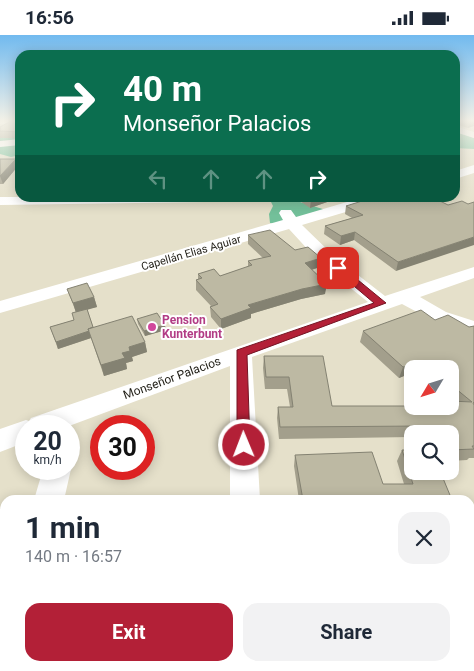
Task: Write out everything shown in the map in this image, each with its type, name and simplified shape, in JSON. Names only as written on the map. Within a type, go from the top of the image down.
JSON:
[{"type":"street","points":[[460,173],[474,169]]},
{"type":"street","points":[[0,201],[15,201]]},
{"type":"street","points":[[283,202],[287,214],[294,224],[324,256],[381,303]]},
{"type":"street","name":"Capellán Elias Aguiar","points":[[0,307],[294,224],[365,202]]},
{"type":"street","name":"Monseñor Palacios","points":[[80,416],[242,353],[474,272]]},
{"type":"street","points":[[403,296],[439,316],[474,328]]},
{"type":"street","points":[[242,353],[245,495]]},
{"type":"street","points":[[0,441],[15,435]]},
{"type":"street","points":[[50,495],[54,480]]},
{"type":"green space","points":[[0,151],[15,151],[15,156],[11,157],[0,154]]},
{"type":"green space","points":[[271,202],[300,202],[326,210],[281,225],[270,223],[269,214],[273,206]]},
{"type":"building","points":[[0,159],[15,159],[15,160],[0,176]]},
{"type":"building","points":[[462,201],[468,204],[474,202],[474,237],[398,262],[355,232],[341,236],[325,226],[363,215],[346,206],[359,202],[442,202],[448,205]]},
{"type":"building","points":[[270,230],[295,250],[308,247],[321,258],[305,263],[327,284],[302,289],[248,305],[251,308],[221,319],[210,307],[218,304],[196,280],[202,278],[198,274],[214,269],[220,276],[252,265],[248,261],[271,256],[248,235]]},
{"type":"building","points":[[87,283],[94,297],[73,303],[67,289]]},
{"type":"building","points":[[87,309],[93,327],[88,329],[89,331],[56,342],[50,327],[74,320],[72,313]]},
{"type":"building","points":[[421,310],[435,320],[448,315],[469,327],[474,326],[474,446],[472,446],[474,449],[459,450],[459,425],[280,427],[278,407],[293,407],[289,377],[266,377],[264,356],[323,356],[332,406],[404,406],[404,415],[459,415],[459,401],[472,402],[459,391],[459,360],[404,360],[403,367],[363,331]]},
{"type":"building","points":[[157,313],[165,325],[144,331],[137,319]]},
{"type":"building","points":[[132,316],[145,342],[129,347],[130,351],[122,353],[125,358],[101,365],[88,329]]},
{"type":"building","points":[[372,452],[383,484],[413,484],[412,480],[444,480],[450,495],[302,495],[295,455]]},
{"type":"place","name":"Pension Kunterbunt","points":[[152,327]]},
{"type":"route","points":[[244,445],[242,353],[381,303],[338,268]]}]
